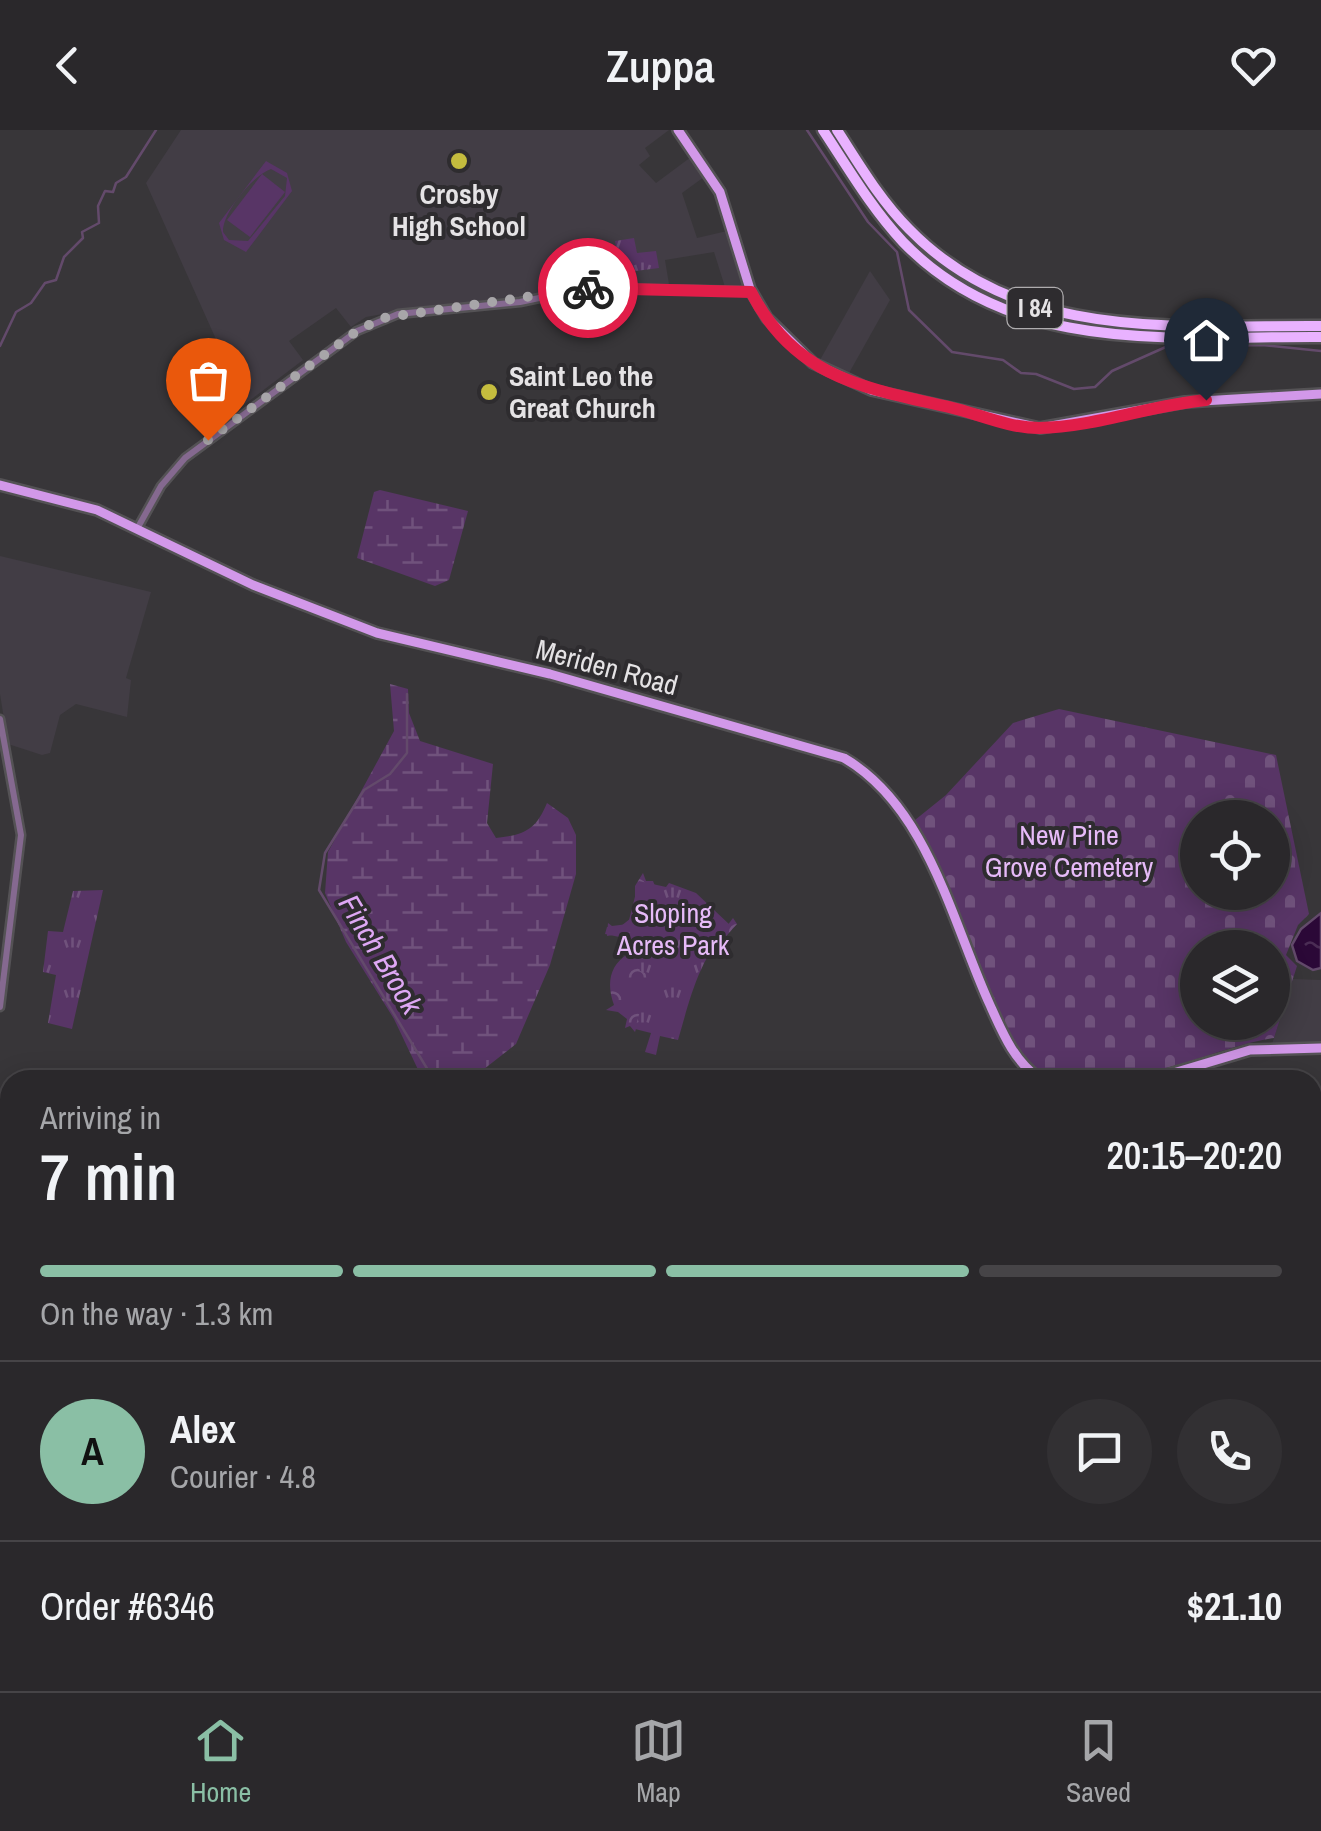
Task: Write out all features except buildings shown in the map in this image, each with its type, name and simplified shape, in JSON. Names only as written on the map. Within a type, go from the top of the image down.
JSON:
[{"type":"highway","name":"I 84","points":[[823,130],[925,245],[964,274],[1010,298],[1052,313],[1104,323],[1279,331]]},
{"type":"highway","name":"I 84","points":[[836,130],[846,155]]},
{"type":"highway","points":[[1279,331],[1321,324]]},
{"type":"highway","points":[[1279,331],[1321,340]]},
{"type":"main road","points":[[678,130],[720,192],[751,292],[771,323],[806,358],[884,395],[1026,427],[1200,400],[1321,394]]},
{"type":"main road","name":"Meriden Road","points":[[0,485],[86,506],[262,590],[377,633],[652,702],[803,744],[855,764],[888,791],[908,821],[1011,1050],[1031,1070]]},
{"type":"main road","points":[[1183,1070],[1250,1050],[1321,1048]]},
{"type":"street","points":[[138,528],[161,486],[184,458],[357,331],[383,318],[520,302],[587,288],[751,292]]},
{"type":"street","points":[[0,719],[21,835],[0,1007]]},
{"type":"shaded area","points":[[181,130],[669,130],[645,148],[650,156],[639,165],[656,183],[691,157],[704,177],[682,193],[697,238],[727,231],[744,288],[725,287],[714,252],[665,260],[669,284],[574,287],[366,317],[351,327],[336,308],[289,341],[303,360],[245,404],[146,183]]},
{"type":"shaded area","points":[[870,271],[890,300],[849,373],[820,360]]},
{"type":"shaded area","points":[[0,556],[151,592],[126,678],[131,680],[127,717],[76,704],[60,715],[50,753],[42,755],[8,744],[0,694]]},
{"type":"shaded area","points":[[1293,979],[1321,980],[1321,1044],[1272,1044],[1273,1040],[1290,1040]]},
{"type":"green space","points":[[266,161],[287,173],[292,191],[246,252],[224,240],[219,223]],"holes":[[[271,169],[287,178],[285,196],[248,241],[229,240],[223,232],[224,224],[248,187]]]},
{"type":"green space","points":[[262,174],[285,192],[250,237],[227,220]]},
{"type":"green space","points":[[634,238],[637,253],[656,251],[659,268],[620,273],[615,241]]},
{"type":"green space","points":[[380,490],[468,511],[449,580],[435,586],[357,558],[374,492]]},
{"type":"green space","points":[[390,684],[408,689],[409,713],[420,741],[493,764],[487,823],[496,838],[528,830],[547,803],[568,818],[576,835],[576,874],[550,965],[516,1044],[483,1070],[418,1070],[394,1019],[346,942],[325,893],[328,852],[394,731]]},
{"type":"green space","name":"New Pine Grove Cemetery","points":[[1059,709],[1276,755],[1285,800],[1180,800],[1180,910],[1290,910],[1290,822],[1309,914],[1298,925],[1290,945],[1290,930],[1180,930],[1180,1040],[1264,1040],[1158,1070],[1039,1070],[1015,1050],[915,820],[946,795],[1013,723]]},
{"type":"green space","points":[[643,873],[646,881],[653,881],[655,886],[727,926],[733,918],[737,924],[721,942],[712,942],[651,980],[635,1032],[630,1026],[625,1028],[627,1019],[618,1012],[606,1010],[614,1005],[611,977],[616,964],[628,954],[629,939],[605,934],[607,927],[621,926],[635,915],[635,886]]},
{"type":"green space","name":"Sloping Acres Park","points":[[639,881],[666,887],[669,883],[696,893],[731,926],[703,965],[678,1040],[660,1036],[656,1055],[645,1052],[651,1033],[635,1029],[650,975],[640,971],[630,932],[607,936],[608,923],[628,924]]},
{"type":"green space","points":[[103,890],[72,1029],[48,1023],[56,975],[43,972],[48,931],[63,932],[73,891]]},
{"type":"green space","name":"New Pine Grove Cemetery","points":[[1290,959],[1297,966],[1290,988]]},
{"type":"water","points":[[1321,913],[1321,968],[1313,970],[1297,961],[1292,945],[1301,929]]},
{"type":"waterway","points":[[0,346],[16,312],[31,303],[45,283],[56,280],[64,257],[83,238],[82,232],[99,223],[98,206],[105,191],[113,192],[116,183],[126,177],[156,130]]},
{"type":"waterway","points":[[807,130],[868,222],[897,252],[909,310],[952,352],[1003,360],[1021,373],[1036,374],[1074,389],[1095,387],[1112,371],[1168,346],[1262,345],[1321,351]]},
{"type":"waterway","name":"Finch Brook","points":[[407,694],[407,753],[390,774],[364,790],[325,853],[319,890],[428,1070]]},
{"type":"way so far","points":[[208,440],[357,331],[383,318],[520,302],[588,288]]},
{"type":"place","name":"Crosby High School","points":[[459,161]]},
{"type":"place","name":"Saint Leo the Great Church","points":[[489,392]]},
{"type":"route","points":[[588,288],[751,292],[780,333],[822,368],[894,398],[944,406],[1018,426],[1048,427],[1206,400]]}]
